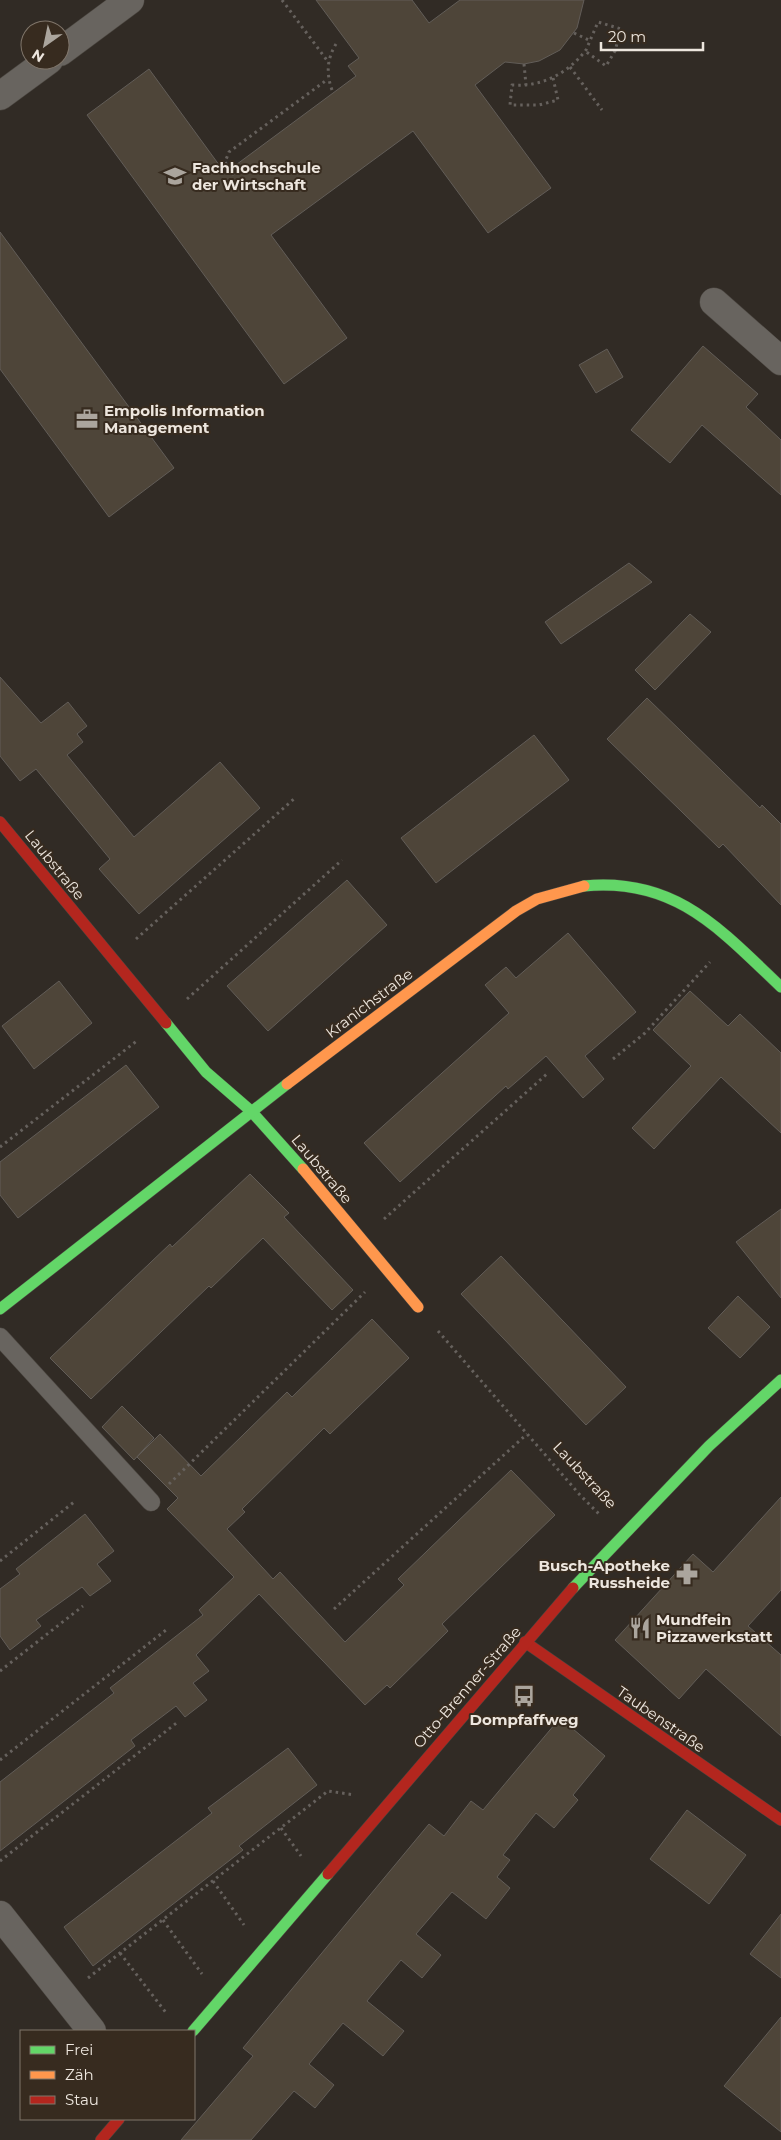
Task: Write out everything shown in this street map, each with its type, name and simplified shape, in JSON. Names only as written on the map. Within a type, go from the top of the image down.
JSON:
[{"type":"street","points":[[70,45],[130,0]]},
{"type":"street","points":[[0,96],[35,70]]},
{"type":"street","points":[[714,302],[781,361]]},
{"type":"street","name":"Laubstraße","points":[[0,822],[206,1072],[251,1111],[281,1143],[418,1308]]},
{"type":"street","name":"Kranichstraße","points":[[0,1309],[251,1111],[496,925],[536,899],[576,885],[611,882],[667,895],[707,918],[781,988]]},
{"type":"street","name":"Otto-Brenner-Straße","points":[[194,2030],[525,1642],[621,1535],[722,1433],[781,1380]]},
{"type":"street","name":"Taubenstraße","points":[[525,1642],[781,1820]]},
{"type":"street","points":[[0,1915],[91,2030]]},
{"type":"street","points":[[101,2140],[118,2120]]},
{"type":"lane","points":[[0,1337],[151,1502]]},
{"type":"path","points":[[282,0],[328,63]]},
{"type":"path","points":[[553,78],[558,100],[539,105],[510,106],[512,85],[553,78],[570,68],[585,52],[598,22],[621,29],[615,51],[606,66],[585,52]]},
{"type":"path","points":[[574,33],[591,41]]},
{"type":"path","points":[[332,90],[328,79],[328,63],[336,44]]},
{"type":"path","points":[[524,64],[526,84]]},
{"type":"path","points":[[570,68],[602,110]]},
{"type":"path","points":[[234,175],[225,162],[229,152],[328,79]]},
{"type":"path","points":[[114,960],[295,798]]},
{"type":"path","points":[[0,1147],[163,1020],[342,860]]},
{"type":"path","points":[[613,1059],[645,1033],[731,940]]},
{"type":"path","points":[[361,1240],[548,1072]]},
{"type":"path","points":[[151,1502],[387,1271]]},
{"type":"path","name":"Laubstraße","points":[[418,1308],[580,1495],[621,1535]]},
{"type":"path","points":[[334,1609],[527,1434]]},
{"type":"path","points":[[0,1560],[74,1502]]},
{"type":"path","points":[[0,1671],[83,1606]]},
{"type":"path","points":[[0,1760],[166,1630]]},
{"type":"path","points":[[0,1861],[179,1721]]},
{"type":"path","points":[[64,1997],[328,1791],[390,1801]]},
{"type":"path","points":[[213,1881],[262,1951]]},
{"type":"path","points":[[163,1920],[221,1999]]},
{"type":"path","points":[[120,1953],[168,2016]]},
{"type":"building","points":[[316,0],[412,0],[429,23],[460,0],[584,0],[577,28],[560,50],[539,61],[524,64],[505,62],[475,85],[551,188],[488,233],[413,131],[271,235],[347,338],[284,384],[87,115],[149,69],[225,173],[356,76],[348,66],[359,58]]},
{"type":"building","name":"Empolis Information Management","points":[[0,232],[174,468],[109,517],[0,369]]},
{"type":"building","points":[[703,346],[758,394],[746,407],[781,440],[781,495],[702,425],[670,463],[631,430]]},
{"type":"building","points":[[607,349],[623,377],[596,393],[579,365]]},
{"type":"building","points":[[629,563],[652,582],[561,644],[545,622]]},
{"type":"building","points":[[690,614],[711,632],[655,690],[635,670]]},
{"type":"building","points":[[0,677],[41,723],[68,702],[87,726],[77,734],[83,742],[67,755],[134,837],[220,762],[260,808],[139,914],[99,869],[110,859],[36,769],[20,781],[0,756]]},
{"type":"building","points":[[647,698],[760,808],[762,805],[781,824],[781,905],[723,844],[719,848],[607,739]]},
{"type":"building","points":[[534,735],[569,780],[436,883],[401,838]]},
{"type":"building","points":[[347,880],[387,925],[268,1031],[227,986]]},
{"type":"building","points":[[568,933],[636,1012],[585,1056],[604,1079],[583,1098],[546,1056],[508,1089],[506,1086],[400,1182],[364,1143],[509,1013],[485,985],[506,967],[516,978]]},
{"type":"building","points":[[59,981],[92,1023],[34,1069],[2,1026]]},
{"type":"building","points":[[690,991],[728,1026],[740,1014],[781,1053],[781,1133],[721,1077],[654,1149],[632,1128],[691,1066],[653,1030]]},
{"type":"building","points":[[126,1065],[159,1107],[18,1218],[0,1195],[0,1162]]},
{"type":"building","points":[[250,1174],[289,1213],[284,1217],[353,1290],[332,1310],[263,1238],[211,1288],[209,1286],[91,1399],[50,1358],[170,1244],[172,1247]]},
{"type":"building","points":[[781,1209],[781,1298],[736,1242]]},
{"type":"building","points":[[501,1256],[626,1387],[586,1425],[461,1294]]},
{"type":"building","points":[[738,1296],[770,1327],[740,1358],[708,1328]]},
{"type":"building","points":[[372,1319],[409,1358],[330,1434],[324,1428],[242,1509],[245,1512],[227,1529],[273,1579],[280,1572],[345,1642],[404,1585],[398,1579],[511,1470],[555,1515],[442,1624],[448,1631],[390,1688],[387,1685],[365,1705],[259,1594],[196,1655],[209,1671],[193,1683],[207,1700],[185,1717],[176,1706],[131,1740],[135,1746],[0,1851],[0,1782],[114,1693],[110,1688],[203,1615],[199,1610],[234,1577],[167,1509],[178,1498],[137,1457],[160,1434],[201,1476],[287,1392],[292,1397]]},
{"type":"building","points":[[122,1406],[154,1438],[134,1460],[102,1427]]},
{"type":"building","points":[[781,1497],[781,1590],[748,1626],[781,1655],[781,1736],[706,1669],[679,1699],[615,1640],[693,1554],[713,1572]]},
{"type":"building","points":[[85,1514],[114,1551],[97,1564],[111,1581],[90,1596],[82,1587],[36,1620],[41,1626],[10,1650],[0,1636],[0,1589],[20,1574],[16,1569]]},
{"type":"building","points":[[560,1718],[605,1756],[573,1795],[578,1800],[554,1828],[536,1813],[503,1855],[510,1860],[497,1877],[510,1888],[486,1919],[452,1892],[416,1934],[441,1955],[422,1978],[401,1960],[367,2001],[404,2031],[383,2056],[343,2023],[309,2064],[334,2085],[315,2108],[294,2091],[251,2140],[181,2140],[253,2056],[243,2048],[429,1824],[444,1836],[471,1801],[483,1810]]},
{"type":"building","points":[[288,1748],[317,1785],[239,1846],[243,1850],[93,1966],[64,1927],[212,1813],[208,1808]]},
{"type":"building","points":[[687,1810],[746,1855],[709,1904],[650,1859]]},
{"type":"building","points":[[781,1914],[781,1978],[750,1954]]},
{"type":"building","points":[[781,2017],[781,2132],[724,2086]]},
{"type":"traffic: fast","points":[[584,886],[616,885],[645,890],[670,899],[694,911],[737,945],[781,987]]},
{"type":"traffic: fast","points":[[166,1023],[206,1072],[251,1111],[303,1169]]},
{"type":"traffic: fast","points":[[0,1309],[287,1084]]},
{"type":"traffic: fast","points":[[573,1588],[709,1446],[781,1380]]},
{"type":"traffic: fast","points":[[194,2030],[328,1874]]},
{"type":"traffic: slow","points":[[287,1084],[516,911],[537,899],[584,886]]},
{"type":"traffic: slow","points":[[303,1169],[418,1307]]},
{"type":"traffic: jam","points":[[0,822],[166,1023]]},
{"type":"traffic: jam","points":[[328,1874],[573,1588]]},
{"type":"traffic: jam","points":[[525,1642],[781,1820]]},
{"type":"traffic: jam","points":[[101,2140],[118,2120]]},
{"type":"place","name":"Fachhochschule der Wirtschaft","points":[[175,176]]},
{"type":"place","name":"Empolis Information Management","points":[[87,419]]},
{"type":"place","name":"Busch-Apotheke Russheide","points":[[687,1574]]},
{"type":"place","name":"Mundfein Pizzawerkstatt","points":[[640,1628]]},
{"type":"place","name":"Dompfaffweg","points":[[524,1696]]}]
